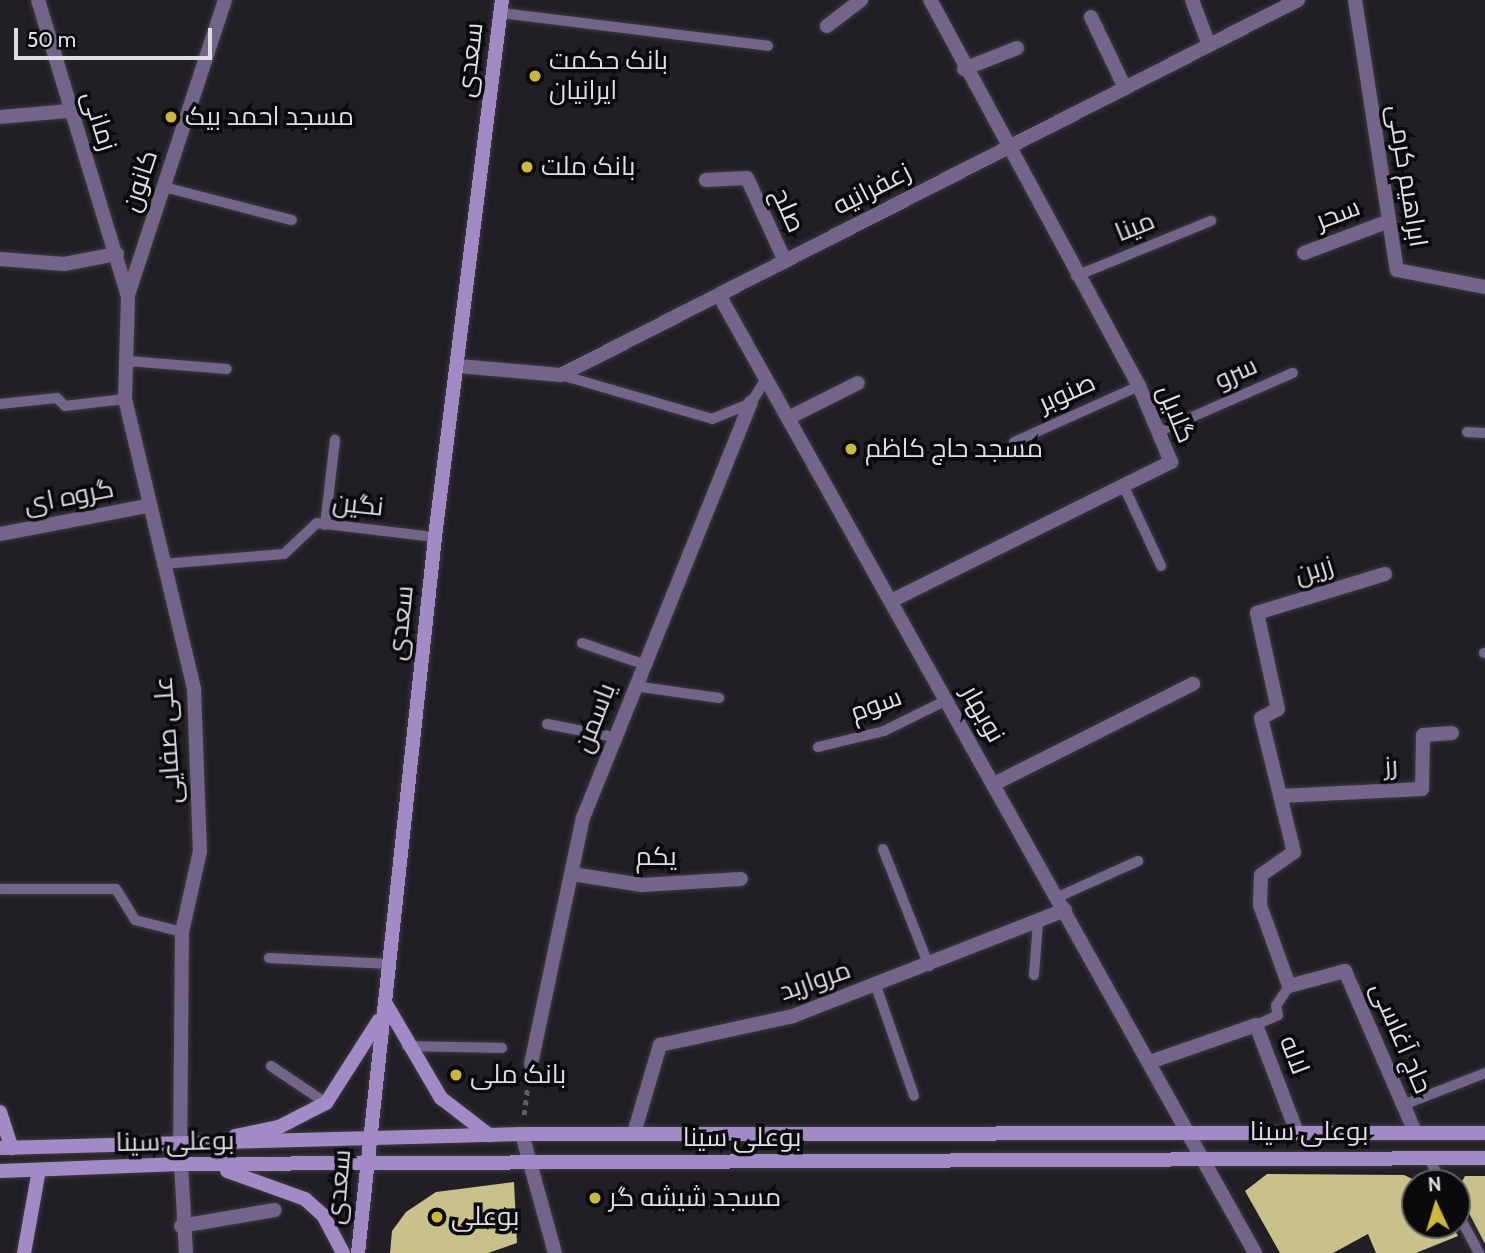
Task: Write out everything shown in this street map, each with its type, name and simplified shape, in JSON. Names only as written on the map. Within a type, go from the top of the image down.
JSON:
[{"type":"main road","name":"سعدی","points":[[358,1253],[365,1167],[386,1002],[435,537],[502,6]]},
{"type":"main road","points":[[180,1143],[279,1127],[326,1103],[370,1041],[386,1002]]},
{"type":"main road","points":[[386,1002],[407,1046],[442,1098],[489,1135]]},
{"type":"main road","points":[[0,1112],[6,1148]]},
{"type":"main road","name":"بوعلی سینا","points":[[6,1148],[522,1134],[1296,1130],[1485,1133]]},
{"type":"main road","name":"بوعلی سینا","points":[[0,1171],[181,1164],[365,1167],[1205,1156],[1485,1158]]},
{"type":"main road","points":[[181,1164],[285,1187],[323,1215],[342,1253]]},
{"type":"main road","points":[[24,1253],[39,1170]]},
{"type":"street","name":"زمانی","points":[[38,0],[69,111],[117,254],[128,297]]},
{"type":"street","name":"کانون","points":[[128,297],[225,0]]},
{"type":"street","points":[[827,26],[860,0]]},
{"type":"street","name":"گلایل","points":[[891,601],[1125,489],[1171,461],[1139,386],[1076,276],[1009,147],[964,69],[930,0]]},
{"type":"street","points":[[1192,0],[1209,45]]},
{"type":"street","name":"زعفرانیه","points":[[561,375],[1298,0]]},
{"type":"street","name":"ابراهیم کرمی","points":[[1355,0],[1397,270],[1485,287]]},
{"type":"street","points":[[1091,18],[1125,88]]},
{"type":"street","points":[[964,69],[1017,48]]},
{"type":"street","points":[[0,117],[69,111]]},
{"type":"street","name":"صلح","points":[[706,180],[747,178],[785,261]]},
{"type":"street","name":"سحر","points":[[1304,253],[1389,221]]},
{"type":"street","points":[[0,259],[64,264],[117,254]]},
{"type":"street","name":"نوبهار","points":[[719,295],[1205,1156],[1255,1253]]},
{"type":"street","name":"علی صفایی","points":[[128,297],[125,399],[147,506],[194,689],[200,852],[182,932],[180,1143]]},
{"type":"street","points":[[457,366],[561,375]]},
{"type":"street","points":[[788,418],[858,383]]},
{"type":"street","name":"یاسمن","points":[[531,1064],[583,818],[634,686],[751,402]]},
{"type":"street","name":"گروه ای","points":[[0,534],[147,506]]},
{"type":"street","name":"زرین","points":[[1280,796],[1261,718],[1278,709],[1257,613],[1385,574]]},
{"type":"street","points":[[994,784],[1193,684]]},
{"type":"street","name":"رز","points":[[1280,796],[1422,789],[1423,735],[1452,733]]},
{"type":"street","points":[[1280,796],[1294,852],[1261,875],[1260,905],[1289,986]]},
{"type":"street","name":"یکم","points":[[572,874],[642,885],[741,878]]},
{"type":"street","name":"مروارید","points":[[634,1133],[660,1045],[793,1016],[1038,922],[1061,904]]},
{"type":"street","name":"حاج آغاسی","points":[[1289,986],[1345,971],[1415,1132]]},
{"type":"street","name":"لاله","points":[[1150,1062],[1256,1024],[1296,1130]]},
{"type":"street","points":[[522,1134],[550,1249]]},
{"type":"street","points":[[181,1164],[181,1226],[186,1253]]},
{"type":"street","points":[[181,1226],[275,1210]]},
{"type":"lane","points":[[502,6],[768,46]]},
{"type":"lane","points":[[164,187],[292,220]]},
{"type":"lane","name":"مینا","points":[[1076,276],[1211,221]]},
{"type":"lane","points":[[128,361],[227,369]]},
{"type":"lane","name":"سرو","points":[[1160,431],[1293,373]]},
{"type":"lane","points":[[561,375],[712,419],[751,402],[766,379]]},
{"type":"lane","name":"صنوبر","points":[[1014,442],[1139,386]]},
{"type":"lane","points":[[0,404],[57,398],[65,406],[125,399]]},
{"type":"lane","points":[[1467,432],[1485,433]]},
{"type":"lane","points":[[325,525],[335,440]]},
{"type":"lane","points":[[1125,489],[1161,566]]},
{"type":"lane","name":"نگین","points":[[162,564],[284,554],[317,523],[435,537]]},
{"type":"lane","points":[[582,643],[643,664]]},
{"type":"lane","points":[[634,686],[719,698]]},
{"type":"lane","name":"سوم","points":[[818,747],[884,731],[947,700]]},
{"type":"lane","points":[[547,724],[614,737]]},
{"type":"lane","points":[[883,849],[929,966]]},
{"type":"lane","points":[[1061,904],[1138,860]]},
{"type":"lane","points":[[0,889],[116,889],[135,920],[182,932]]},
{"type":"lane","points":[[1034,975],[1038,922]]},
{"type":"lane","points":[[269,958],[390,964]]},
{"type":"lane","points":[[876,986],[914,1096]]},
{"type":"lane","points":[[1256,1024],[1278,1015],[1276,1006],[1289,986]]},
{"type":"lane","points":[[407,1046],[502,1048]]},
{"type":"lane","points":[[271,1066],[326,1103]]},
{"type":"lane","points":[[1403,1105],[1485,1073]]},
{"type":"lane","points":[[1428,1157],[1434,1169]]},
{"type":"path","points":[[522,1134],[531,1064]]},
{"type":"building","points":[[1267,1174],[1401,1175],[1401,1239],[1451,1239],[1416,1253],[1376,1253],[1368,1234],[1333,1253],[1280,1253],[1245,1191]]},
{"type":"building","points":[[1471,1176],[1485,1176],[1485,1244],[1471,1217]]},
{"type":"building","points":[[514,1182],[517,1243],[488,1253],[390,1253],[392,1231],[406,1212],[436,1192]]},
{"type":"place","name":"بانک حکمت ایرانیان","points":[[535,76]]},
{"type":"place","name":"مسجد احمد بیک","points":[[171,117]]},
{"type":"place","name":"بانک ملت","points":[[527,167]]},
{"type":"place","name":"مسجد حاج کاظم","points":[[851,449]]},
{"type":"place","name":"بانک ملی","points":[[456,1075]]},
{"type":"place","name":"مسجد شیشه گر","points":[[595,1198]]},
{"type":"place","name":"بوعلی","points":[[437,1217]]}]
